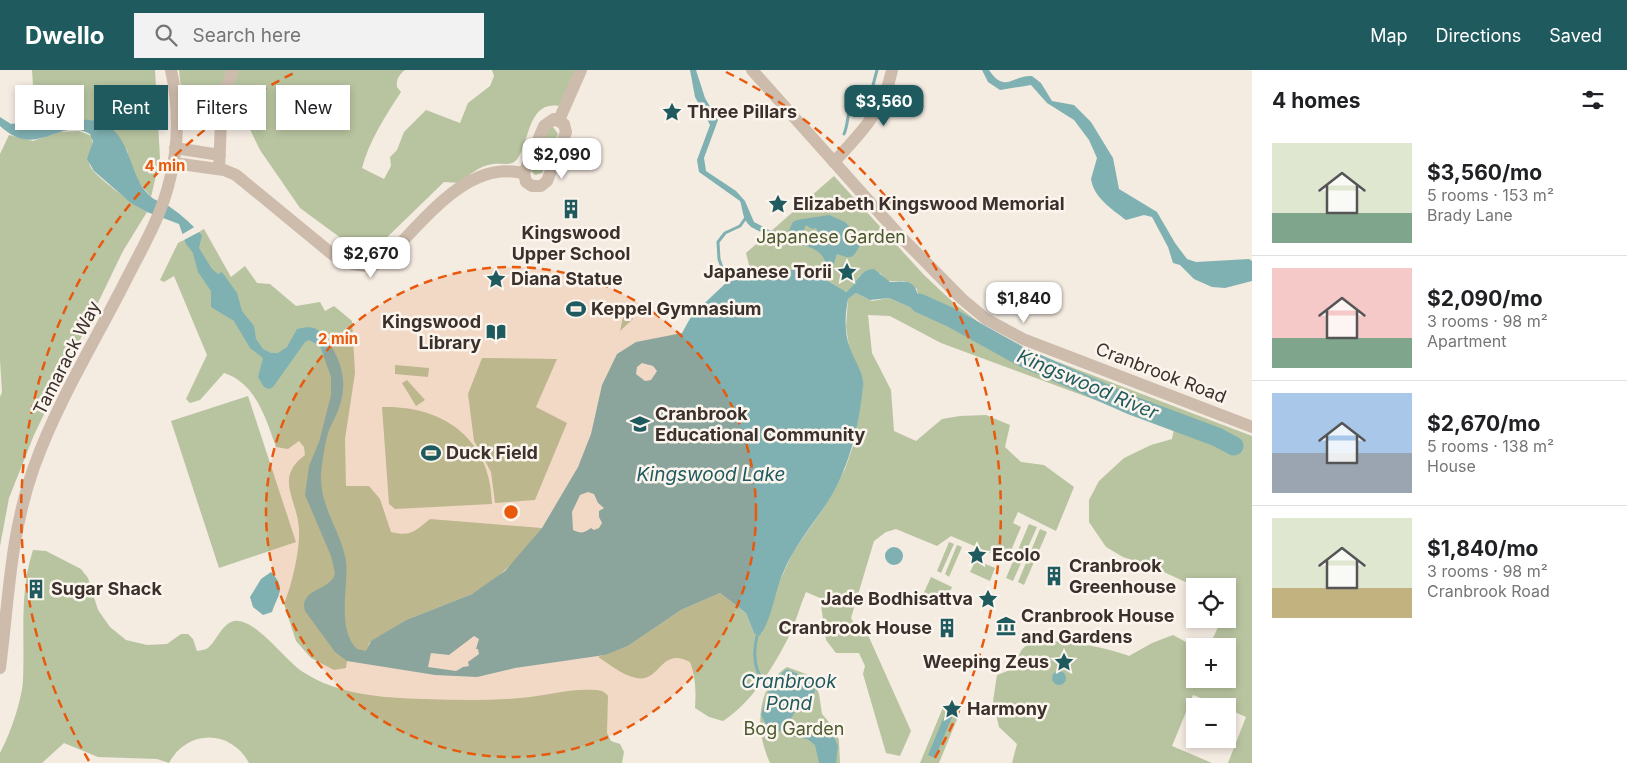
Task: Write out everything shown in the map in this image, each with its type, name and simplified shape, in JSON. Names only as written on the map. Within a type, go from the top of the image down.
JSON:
[{"type":"street","name":"Tamarack Way","points":[[0,668],[11,558],[18,518],[32,474],[52,426],[151,231],[167,191],[174,163],[175,148],[176,110],[171,70]]},
{"type":"street","points":[[219,170],[222,98],[232,70]]},
{"type":"street","points":[[560,120],[581,70]]},
{"type":"street","name":"Cranbrook Road","points":[[752,70],[901,237],[962,299],[986,319],[1023,339],[1252,427]]},
{"type":"street","points":[[834,162],[868,126],[886,94],[892,70]]},
{"type":"street","points":[[551,120],[560,120],[566,126],[566,132],[546,182],[538,187],[530,185],[525,180],[524,173],[546,123],[551,120]]},
{"type":"street","points":[[175,148],[220,155]]},
{"type":"street","points":[[174,163],[219,170],[239,177],[337,257],[346,262],[363,265],[378,264],[386,259],[436,207],[462,188],[493,172],[524,173]]},
{"type":"green space","points":[[32,70],[155,70],[156,85],[94,85],[94,121],[84,120],[84,85],[33,85]]},
{"type":"green space","points":[[179,70],[405,70],[397,82],[397,87],[401,92],[373,138],[362,168],[384,179],[391,166],[390,157],[397,150],[404,132],[426,110],[460,123],[468,103],[490,86],[494,76],[492,70],[575,70],[559,106],[549,106],[541,109],[531,123],[522,150],[516,161],[510,164],[493,164],[483,167],[460,183],[444,182],[376,248],[364,250],[353,247],[300,208],[260,150],[250,130],[266,130],[266,85],[181,85]]},
{"type":"green space","points":[[553,127],[558,134],[542,173],[535,175],[531,171],[548,129]]},
{"type":"green space","points":[[107,130],[158,130],[160,158],[151,197],[134,176],[127,150]]},
{"type":"green space","points":[[79,131],[92,136],[89,162],[93,171],[116,191],[147,212],[123,251],[34,435],[9,498],[0,546],[0,397],[2,392],[0,360],[0,154],[9,135],[33,141],[60,132]]},
{"type":"green space","name":"Japanese Garden","points":[[834,176],[924,275],[955,304],[1003,341],[1252,436],[1252,763],[1228,763],[1234,748],[1236,748],[1236,743],[1246,717],[1236,713],[1236,698],[1201,698],[1193,695],[1192,698],[1186,698],[1186,712],[1172,746],[1212,763],[1012,763],[1017,744],[999,727],[993,701],[997,675],[1012,668],[1026,646],[1047,641],[1061,642],[1107,649],[1129,656],[1152,643],[1173,635],[1186,642],[1186,688],[1236,688],[1236,638],[1213,638],[1218,628],[1236,628],[1236,578],[1186,578],[1186,582],[1155,568],[1123,557],[1106,547],[1089,522],[1089,500],[1099,481],[1124,458],[1151,445],[1172,439],[1174,429],[941,343],[890,316],[868,315],[872,353],[891,390],[894,431],[916,441],[942,419],[986,415],[1010,425],[1005,447],[1021,462],[1044,465],[1074,487],[1056,531],[1018,512],[1013,523],[1021,527],[1007,560],[951,536],[937,546],[896,529],[886,532],[874,541],[851,618],[856,627],[868,635],[911,731],[900,756],[886,753],[863,674],[865,666],[859,653],[836,653],[826,640],[820,598],[806,592],[791,632],[771,669],[754,693],[723,721],[709,717],[695,708],[695,685],[690,662],[680,658],[672,658],[651,675],[644,678],[636,678],[621,672],[598,657],[628,646],[681,610],[720,593],[746,613],[754,633],[762,633],[777,587],[793,552],[823,509],[845,469],[854,443],[863,386],[849,346],[846,327],[848,299],[856,293],[872,301],[889,298],[912,308],[919,303],[917,289],[904,281],[887,281],[880,273],[860,275],[853,288],[845,292],[828,281],[808,273],[782,271],[752,277],[746,253]]},
{"type":"green space","points":[[204,229],[231,277],[245,266],[257,283],[270,284],[296,306],[320,302],[325,311],[334,306],[352,321],[355,373],[345,439],[346,486],[369,486],[380,499],[391,532],[403,534],[412,532],[430,519],[542,528],[520,556],[492,582],[472,594],[406,620],[369,643],[367,651],[347,661],[346,668],[334,670],[311,658],[296,641],[284,604],[295,567],[299,538],[299,529],[289,480],[296,464],[305,455],[304,447],[299,441],[288,449],[276,447],[264,414],[252,393],[235,378],[224,373],[200,400],[190,403],[186,399],[207,355],[174,276],[164,282],[160,280],[178,243]]},
{"type":"green space","points":[[628,313],[633,319],[620,331],[623,317]]},
{"type":"green space","points":[[482,358],[557,359],[536,407],[567,423],[535,500],[495,503],[491,472],[474,441],[468,394]]},
{"type":"green space","points":[[395,365],[429,368],[428,377],[395,374]]},
{"type":"green space","points":[[407,380],[425,400],[416,406],[402,383]]},
{"type":"green space","points":[[248,396],[296,542],[219,568],[171,421]]},
{"type":"green space","name":"Duck Field","points":[[382,407],[404,408],[425,412],[459,430],[473,444],[483,461],[489,481],[492,504],[395,509],[389,504]]},
{"type":"green space","points":[[1029,524],[1037,527],[1013,581],[1006,578]]},
{"type":"green space","points":[[1040,529],[1047,532],[1024,585],[1018,582]]},
{"type":"green space","points":[[949,542],[954,544],[941,573],[937,571]]},
{"type":"green space","points":[[957,545],[962,547],[949,577],[945,574]]},
{"type":"green space","points":[[33,550],[46,551],[81,569],[88,578],[98,610],[110,627],[126,640],[147,645],[167,644],[181,634],[188,634],[193,639],[197,651],[208,648],[229,623],[238,621],[246,623],[263,635],[303,672],[331,686],[362,694],[409,698],[484,700],[520,698],[576,690],[604,692],[608,696],[607,733],[611,741],[620,744],[624,752],[622,763],[249,763],[241,752],[231,744],[221,739],[209,738],[197,739],[187,744],[177,752],[169,763],[157,759],[98,757],[64,743],[42,763],[0,763],[0,753],[15,717],[22,688],[24,598]]},
{"type":"green space","points":[[976,560],[995,568],[990,581],[970,572]]},
{"type":"green space","points":[[931,577],[952,587],[943,608],[921,599]]},
{"type":"green space","name":"Bog Garden","points":[[787,667],[806,674],[815,684],[819,694],[822,714],[834,728],[839,740],[840,763],[770,763],[762,737],[761,711],[769,686],[776,676]]},
{"type":"green space","points":[[944,705],[960,712],[939,763],[920,763]]},
{"type":"water","name":"Kingswood Lake","points":[[690,70],[696,70],[705,98],[718,120],[704,158],[706,171],[736,191],[745,201],[754,222],[769,230],[787,234],[793,222],[797,220],[829,215],[845,222],[855,232],[860,245],[853,256],[845,257],[837,254],[828,281],[846,292],[861,274],[874,269],[890,282],[903,281],[912,284],[917,291],[919,303],[912,308],[889,298],[870,300],[856,293],[848,299],[846,330],[848,342],[863,382],[855,435],[840,480],[787,564],[763,631],[759,636],[754,633],[746,613],[720,593],[681,610],[628,646],[605,655],[515,668],[477,677],[435,675],[347,661],[335,652],[305,611],[304,604],[306,598],[333,579],[335,573],[331,556],[305,495],[309,466],[319,442],[331,395],[331,377],[320,346],[309,340],[305,342],[273,387],[269,389],[264,387],[258,377],[263,358],[250,348],[234,321],[211,307],[211,291],[198,272],[193,253],[186,244],[179,224],[147,212],[131,203],[94,171],[87,159],[93,141],[90,134],[79,130],[84,130],[84,120],[94,121],[94,130],[113,130],[124,145],[137,177],[150,196],[174,210],[202,235],[199,248],[212,269],[218,274],[222,272],[237,293],[242,311],[254,326],[256,339],[263,349],[271,353],[278,353],[287,347],[297,329],[311,327],[318,330],[328,341],[337,357],[343,381],[342,399],[326,442],[321,474],[322,487],[327,509],[340,539],[346,561],[345,619],[347,630],[357,649],[366,651],[371,641],[406,620],[472,594],[505,571],[542,528],[578,467],[591,434],[602,385],[617,354],[636,342],[682,333],[692,315],[727,282],[784,270],[799,270],[819,278],[823,274],[825,265],[821,254],[810,247],[782,240],[752,228],[745,220],[740,201],[699,172],[697,160],[710,125],[695,97]],"holes":[[[806,225],[812,229],[816,228],[819,233],[813,235],[803,232]],[[642,363],[653,366],[657,371],[651,380],[645,381],[636,374],[637,367]],[[588,492],[594,494],[598,503],[604,508],[599,511],[602,523],[599,528],[594,530],[591,528],[578,532],[573,530],[572,512],[580,495]],[[474,636],[479,639],[476,649],[478,649],[479,654],[468,662],[469,666],[456,671],[428,667],[431,653],[449,655]]]},
{"type":"water","points":[[982,70],[989,70],[1000,81],[1004,82],[1032,76],[1041,83],[1052,101],[1074,105],[1091,122],[1113,158],[1119,189],[1157,212],[1175,243],[1187,259],[1196,262],[1249,259],[1252,261],[1252,281],[1225,288],[1212,287],[1194,279],[1180,265],[1173,263],[1168,247],[1152,217],[1144,215],[1126,220],[1104,203],[1096,192],[1091,179],[1097,158],[1089,140],[1074,120],[1047,103],[1031,85],[1000,90],[988,82]]},
{"type":"water","name":"Kingswood Lake","points":[[0,117],[11,124],[15,123],[15,130],[68,130],[37,139],[26,139],[14,136],[0,126]]},
{"type":"water","points":[[894,547],[900,550],[903,556],[900,562],[894,565],[888,562],[885,556],[888,550]]},
{"type":"water","points":[[271,572],[279,583],[280,592],[272,612],[263,615],[253,607],[250,597],[261,579]]},
{"type":"water","name":"Cranbrook Pond","points":[[787,669],[810,679],[815,690],[813,699],[794,713],[790,721],[779,732],[768,728],[761,715],[772,681]]},
{"type":"water","points":[[1059,671],[1064,673],[1066,678],[1064,683],[1059,685],[1054,683],[1052,678],[1054,673]]},
{"type":"water","points":[[948,707],[955,710],[935,758],[928,755]]},
{"type":"water","points":[[828,723],[838,746],[836,763],[819,763],[815,745],[806,738],[815,728],[821,724]]},
{"type":"pier","points":[[196,226],[201,231],[182,241],[181,235]]},
{"type":"waterway","points":[[872,89],[877,70]]},
{"type":"waterway","points":[[844,134],[851,105],[858,98],[865,96]]},
{"type":"waterway","points":[[727,282],[719,259],[718,242],[725,233],[740,226],[747,216]]},
{"type":"waterway","name":"Kingswood River","points":[[919,303],[950,317],[1022,357],[1131,405],[1217,437],[1234,446]]},
{"type":"waterway","points":[[757,636],[756,666],[761,678],[772,689]]},
{"type":"waterway","points":[[783,724],[788,734],[810,738]]},
{"type":"place","name":"Three Pillars","points":[[672,112]]},
{"type":"place","name":"Elizabeth Kingswood Memorial","points":[[778,204]]},
{"type":"place","name":"Kingswood Upper School","points":[[571,209]]},
{"type":"place","name":"Japanese Torii","points":[[847,272]]},
{"type":"place","name":"Diana Statue","points":[[496,279]]},
{"type":"place","name":"Keppel Gymnasium","points":[[576,309]]},
{"type":"place","name":"Kingswood Library","points":[[496,332]]},
{"type":"place","name":"Cranbrook Educational Community","points":[[640,424]]},
{"type":"place","name":"Duck Field","points":[[431,453]]},
{"type":"place","name":"Ecolo","points":[[977,555]]},
{"type":"place","name":"Cranbrook Greenhouse","points":[[1054,576]]},
{"type":"place","name":"Sugar Shack","points":[[36,589]]},
{"type":"place","name":"Jade Bodhisattva","points":[[988,599]]},
{"type":"place","name":"Cranbrook House and Gardens","points":[[1006,626]]},
{"type":"place","name":"Cranbrook House","points":[[947,628]]},
{"type":"place","name":"Weeping Zeus","points":[[1064,662]]},
{"type":"place","name":"Harmony","points":[[952,709]]}]
